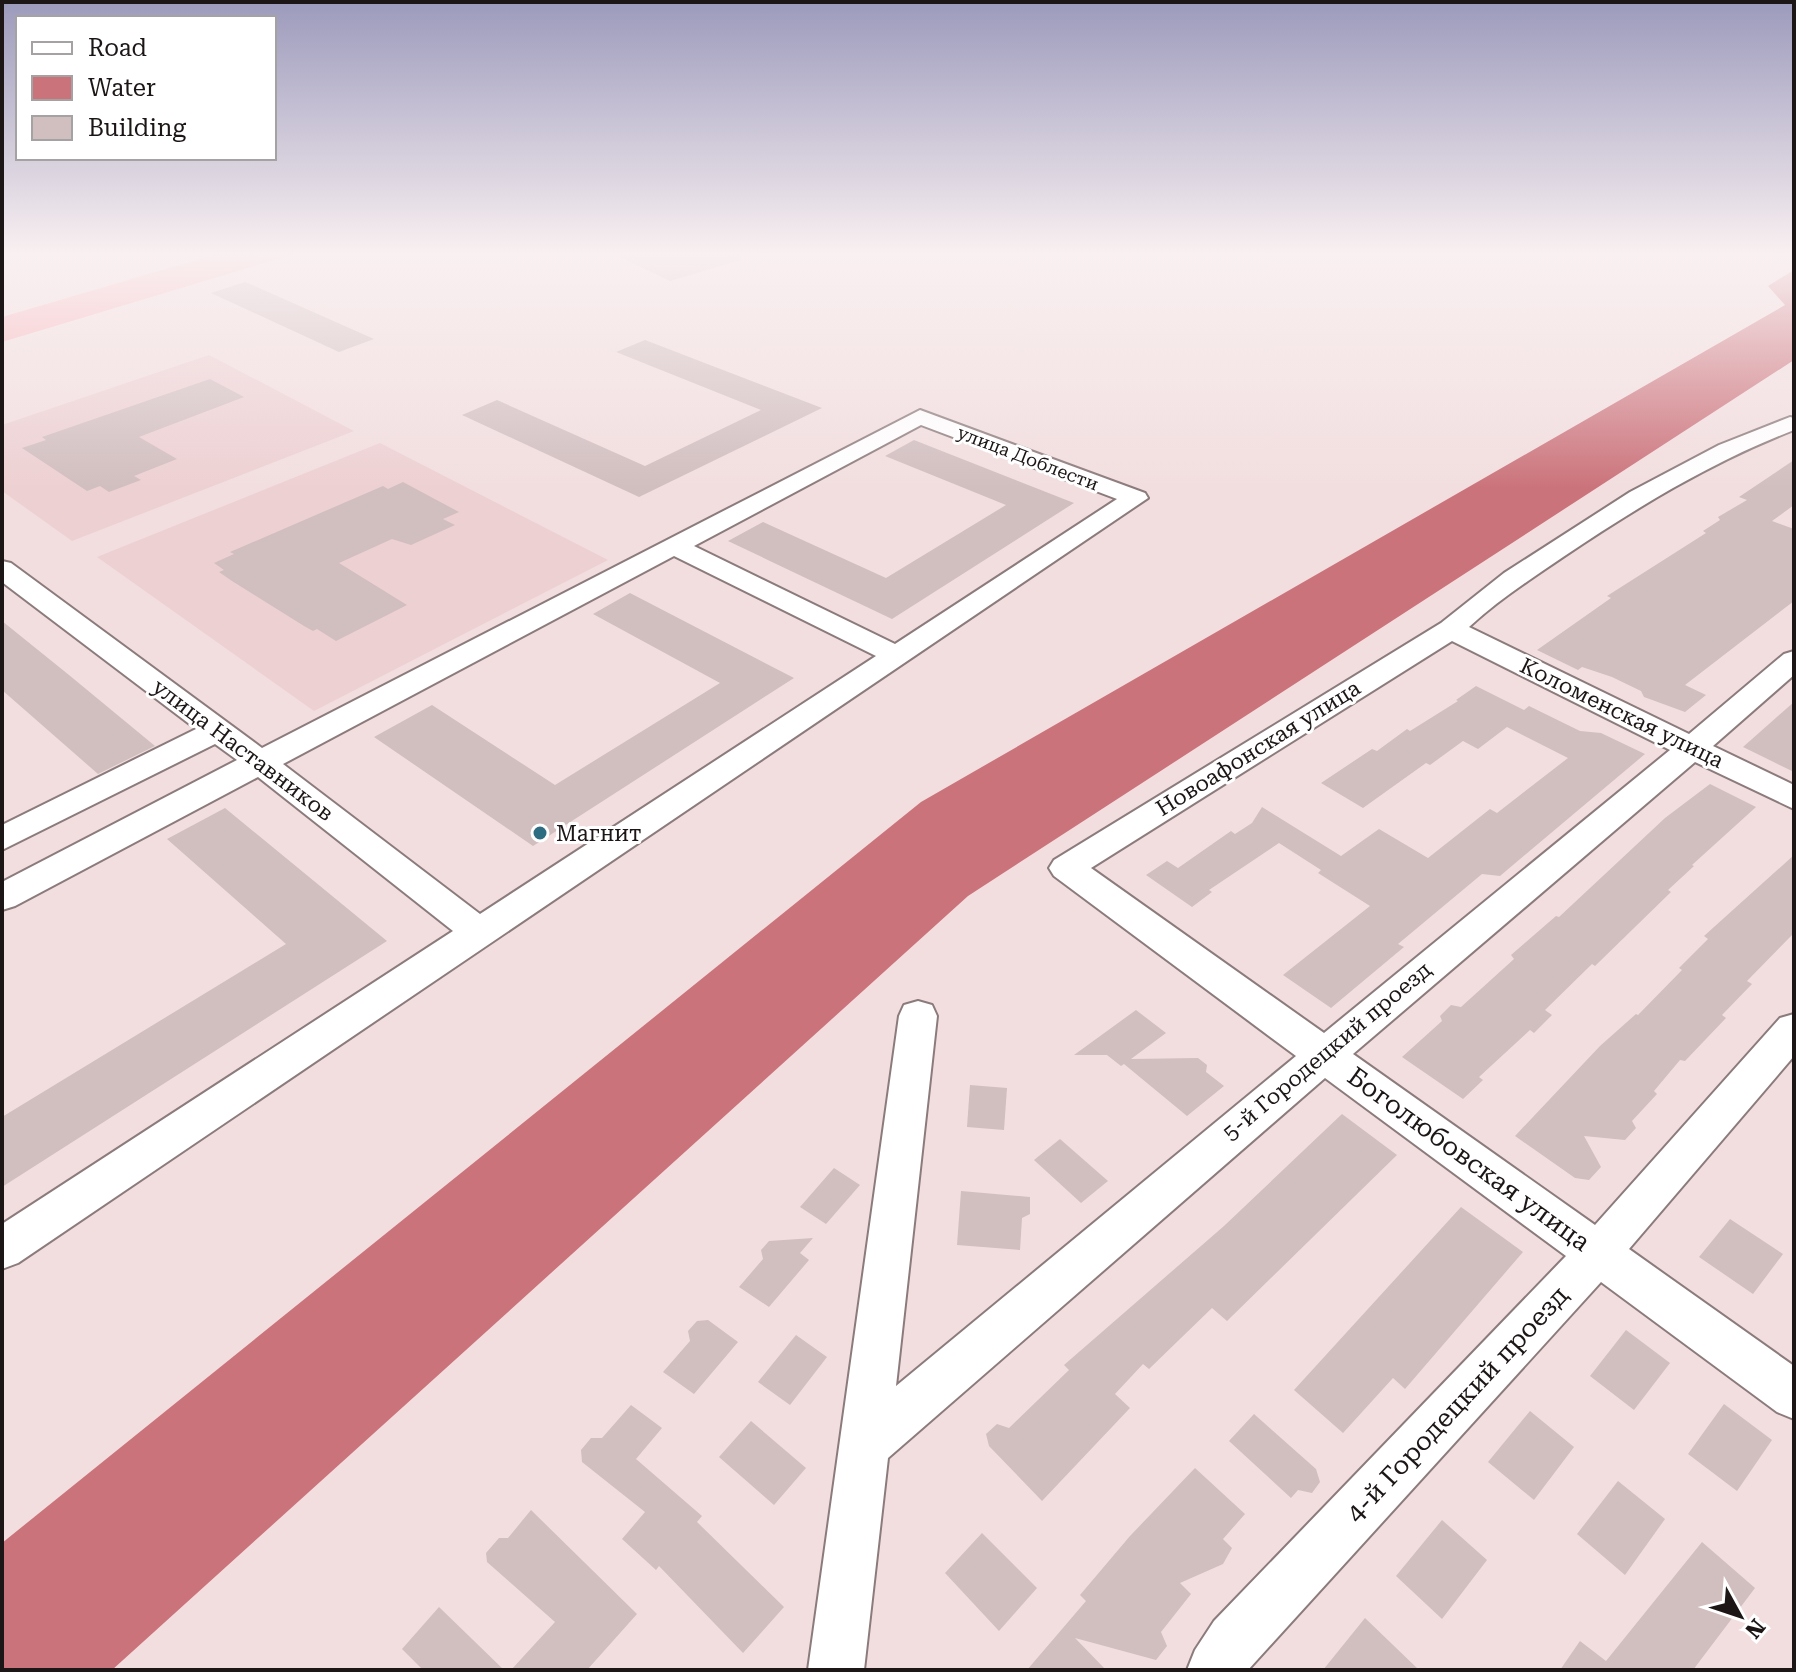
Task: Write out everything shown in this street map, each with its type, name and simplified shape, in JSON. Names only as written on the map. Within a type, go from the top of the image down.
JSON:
[{"type":"street","name":"улица Доблести","points":[[673,546],[920,417],[1136,498],[898,656]]},
{"type":"street","name":"Новоафонская улица","points":[[1066,868],[1451,629],[1475,605],[1586,530],[1683,470],[1793,421]]},
{"type":"street","points":[[2,897],[673,546],[898,656]]},
{"type":"street","name":"улица Наставников","points":[[6,578],[218,730],[481,934]]},
{"type":"street","name":"Коломенская улица","points":[[1451,629],[1794,798]]},
{"type":"street","points":[[2,1249],[898,656]]},
{"type":"street","name":"5-й Городецкий проезд","points":[[864,1446],[1323,1053],[1794,660]]},
{"type":"street","points":[[2,839],[218,730]]},
{"type":"street","name":"Боголюбовская улица","points":[[1066,868],[1794,1395]]},
{"type":"street","points":[[836,1670],[918,1016]]},
{"type":"street","name":"4-й Городецкий проезд","points":[[1215,1670],[1234,1641],[1598,1253],[1794,1029]]},
{"type":"shaded area","points":[[2,332],[35,332],[2,342]]},
{"type":"shaded area","points":[[209,355],[354,431],[72,541],[2,491],[2,425]]},
{"type":"shaded area","points":[[380,443],[608,560],[314,711],[97,557]]},
{"type":"water","points":[[1738,332],[1794,332],[1794,360],[968,896],[112,1670],[2,1670],[2,1543],[921,802]]},
{"type":"building","points":[[296,332],[358,332],[374,339],[339,352]]},
{"type":"building","points":[[645,340],[822,408],[639,497],[462,415],[497,400],[645,466],[761,410],[616,352]]},
{"type":"building","points":[[210,379],[244,397],[139,437],[177,459],[134,476],[141,480],[109,492],[100,486],[87,491],[22,448],[46,440],[42,437]]},
{"type":"building","points":[[914,440],[1074,503],[892,619],[728,541],[763,522],[886,578],[1006,505],[885,456]]},
{"type":"building","points":[[1794,460],[1794,505],[1772,521],[1794,529],[1794,601],[1685,685],[1706,695],[1685,712],[1644,697],[1641,691],[1612,677],[1582,667],[1578,670],[1537,650],[1611,598],[1607,596],[1706,533],[1703,531],[1720,520],[1718,517],[1747,500],[1739,497]]},
{"type":"building","points":[[403,482],[459,512],[443,519],[455,525],[411,545],[392,539],[339,563],[407,605],[336,641],[317,629],[313,631],[304,626],[232,581],[219,572],[224,570],[214,563],[234,554],[230,552],[383,486],[388,489]]},
{"type":"building","points":[[630,593],[794,678],[533,846],[374,737],[432,705],[555,785],[720,683],[593,614]]},
{"type":"building","points":[[2,621],[155,746],[98,774],[2,690]]},
{"type":"building","points":[[1476,686],[1524,710],[1529,706],[1580,731],[1601,733],[1645,754],[1500,876],[1482,874],[1398,944],[1404,947],[1331,1008],[1283,975],[1370,906],[1318,873],[1321,870],[1279,843],[1209,890],[1212,892],[1192,907],[1146,875],[1167,861],[1178,868],[1231,831],[1235,834],[1252,823],[1262,807],[1341,856],[1379,829],[1428,858],[1490,809],[1497,813],[1568,758],[1507,727],[1478,749],[1463,741],[1363,808],[1321,783],[1372,749],[1377,751],[1407,729],[1410,731],[1458,701]]},
{"type":"building","points":[[1794,702],[1794,772],[1743,747]]},
{"type":"building","points":[[1710,784],[1756,807],[1692,865],[1668,890],[1671,892],[1595,966],[1592,964],[1545,1010],[1552,1015],[1534,1033],[1530,1030],[1479,1077],[1483,1080],[1463,1099],[1402,1057],[1442,1021],[1440,1016],[1451,1005],[1461,1007],[1514,959],[1511,955],[1556,916],[1559,917],[1665,818]]},
{"type":"building","points":[[225,808],[387,941],[2,1187],[2,1117],[286,944],[167,839]]},
{"type":"building","points":[[1794,855],[1794,933],[1747,981],[1752,984],[1722,1015],[1726,1018],[1685,1061],[1680,1060],[1654,1091],[1657,1094],[1632,1121],[1636,1128],[1625,1140],[1584,1136],[1601,1167],[1589,1180],[1575,1178],[1515,1136],[1600,1046],[1638,1015],[1682,970],[1679,968],[1708,939],[1704,936]]},
{"type":"building","points":[[1136,1010],[1166,1033],[1131,1059],[1198,1058],[1207,1065],[1206,1072],[1224,1086],[1187,1116],[1124,1064],[1121,1066],[1107,1055],[1074,1055]]},
{"type":"building","points":[[970,1085],[1007,1088],[1004,1130],[967,1127]]},
{"type":"building","points":[[1342,1114],[1397,1155],[1227,1321],[1212,1308],[1149,1369],[1143,1364],[1115,1394],[1130,1408],[1042,1501],[989,1446],[986,1434],[997,1424],[1009,1428],[1069,1370],[1064,1365],[1224,1226]]},
{"type":"building","points":[[1060,1139],[1108,1181],[1081,1203],[1034,1160]]},
{"type":"building","points":[[834,1168],[860,1185],[826,1224],[800,1207]]},
{"type":"building","points":[[961,1191],[1030,1197],[1030,1214],[1022,1218],[1020,1250],[957,1245]]},
{"type":"building","points":[[1461,1207],[1523,1252],[1405,1389],[1393,1378],[1343,1433],[1294,1390]]},
{"type":"building","points":[[1730,1219],[1783,1254],[1753,1294],[1699,1257]]},
{"type":"building","points":[[813,1238],[800,1253],[809,1260],[769,1307],[739,1287],[763,1259],[761,1250],[769,1241]]},
{"type":"building","points":[[708,1320],[738,1342],[694,1394],[663,1372],[690,1341],[688,1331],[697,1321]]},
{"type":"building","points":[[1626,1330],[1670,1363],[1634,1410],[1590,1376]]},
{"type":"building","points":[[796,1335],[827,1357],[790,1405],[758,1382]]},
{"type":"building","points":[[1724,1404],[1772,1440],[1737,1491],[1688,1454]]},
{"type":"building","points":[[631,1405],[662,1428],[636,1459],[702,1516],[697,1522],[784,1607],[743,1653],[659,1566],[656,1570],[622,1539],[645,1512],[582,1462],[581,1450],[591,1438],[602,1438]]},
{"type":"building","points":[[1530,1411],[1574,1447],[1534,1500],[1488,1462]]},
{"type":"building","points":[[1254,1414],[1316,1469],[1320,1482],[1312,1493],[1298,1490],[1291,1498],[1229,1441]]},
{"type":"building","points":[[751,1421],[806,1468],[774,1505],[719,1457]]},
{"type":"building","points":[[1195,1468],[1245,1514],[1223,1539],[1232,1548],[1223,1564],[1180,1583],[1191,1594],[1161,1632],[1167,1646],[1156,1660],[1075,1638],[1106,1670],[1027,1670],[1086,1601],[1080,1595],[1130,1536]]},
{"type":"building","points":[[1618,1481],[1665,1519],[1625,1575],[1577,1534]]},
{"type":"building","points":[[531,1510],[637,1614],[587,1670],[511,1670],[555,1622],[487,1562],[486,1553],[499,1538],[508,1538]]},
{"type":"building","points":[[1442,1520],[1487,1560],[1442,1619],[1396,1576]]},
{"type":"building","points":[[982,1533],[1037,1588],[999,1631],[945,1573]]},
{"type":"building","points":[[1702,1542],[1755,1588],[1693,1670],[1560,1670],[1580,1641],[1606,1661]]},
{"type":"building","points":[[439,1607],[504,1670],[423,1670],[402,1649]]},
{"type":"building","points":[[1365,1618],[1419,1670],[1323,1670]]},
{"type":"place","name":"Магнит","points":[[540,833]]}]
